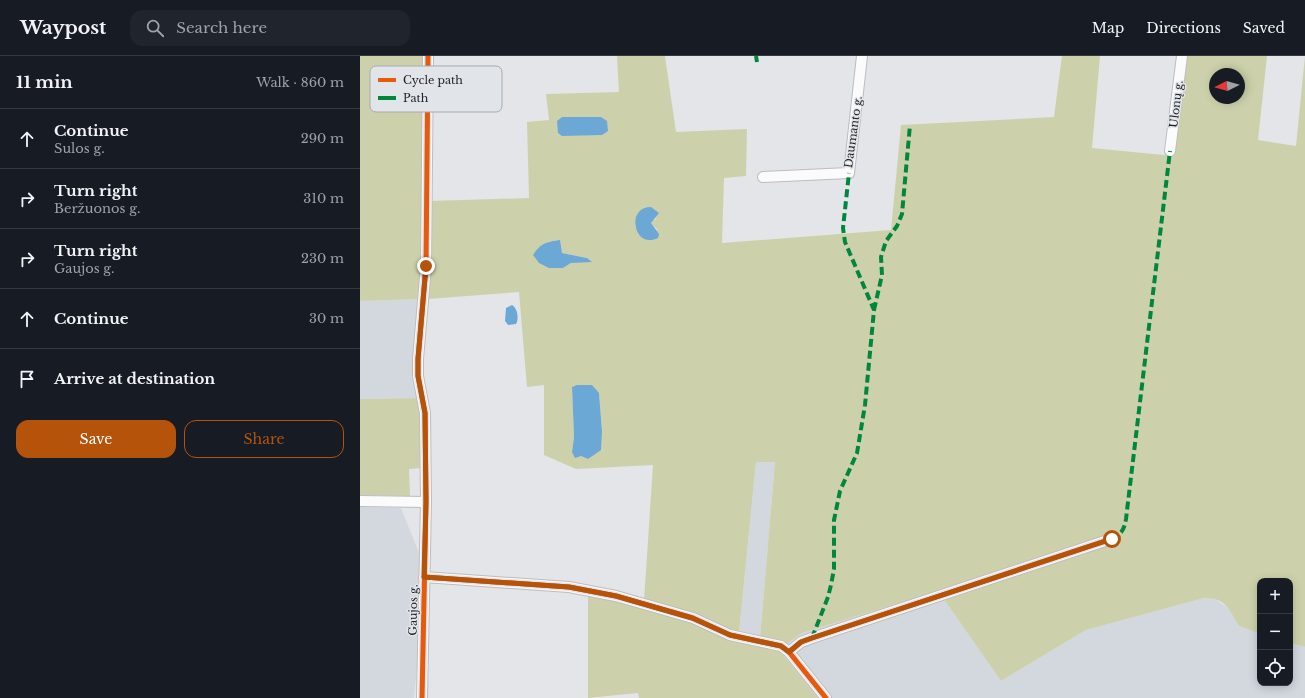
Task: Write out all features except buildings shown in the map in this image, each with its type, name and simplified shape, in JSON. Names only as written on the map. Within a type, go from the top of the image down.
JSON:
[{"type":"street","name":"Gaujos g.","points":[[428,56],[428,66]]},
{"type":"street","name":"Daumanto g.","points":[[763,177],[849,173],[862,56]]},
{"type":"street","name":"Ulonų g.","points":[[1170,151],[1182,56]]},
{"type":"street","name":"Gaujos g.","points":[[422,698],[426,502],[425,413],[418,376],[418,359],[426,266],[427,112]]},
{"type":"street","points":[[360,501],[426,502]]},
{"type":"street","points":[[789,652],[801,642],[812,638],[1112,539]]},
{"type":"street","points":[[424,577],[569,587],[616,596],[692,618],[730,635],[781,646],[789,652],[826,698]]},
{"type":"shaded area","points":[[420,299],[420,398],[360,399],[360,301]]},
{"type":"shaded area","points":[[756,462],[775,462],[760,638],[739,633]]},
{"type":"shaded area","points":[[360,507],[401,508],[419,553],[418,655],[414,698],[360,698]]},
{"type":"shaded area","points":[[938,591],[1001,681],[1086,630],[1204,598],[1215,599],[1228,608],[1239,626],[1257,633],[1257,686],[1293,686],[1293,644],[1305,647],[1305,698],[818,698],[780,651],[785,645],[802,633]]},
{"type":"green space","points":[[360,56],[424,56],[424,66],[370,66],[370,112],[424,112],[424,201],[420,299],[360,301]]},
{"type":"green space","points":[[617,56],[665,56],[676,132],[747,129],[746,176],[724,178],[722,243],[891,230],[901,125],[1054,117],[1062,56],[1100,56],[1092,148],[1174,156],[1187,56],[1267,56],[1258,140],[1296,146],[1305,56],[1305,647],[1293,644],[1293,578],[1257,578],[1257,633],[1239,626],[1228,608],[1222,602],[1215,599],[1204,598],[1086,630],[1001,681],[938,591],[802,633],[785,645],[760,638],[775,462],[756,462],[739,633],[644,601],[653,465],[576,469],[544,455],[544,385],[527,387],[519,292],[428,299],[430,201],[529,198],[527,122],[549,120],[546,94],[619,92]],"holes":[[[657,218],[652,221],[651,224],[658,230],[635,227],[636,219]],[[559,240],[562,253],[587,258],[571,263],[563,268],[548,242]],[[572,387],[599,393],[602,431],[588,459],[572,452],[574,437]]]},
{"type":"green space","points":[[420,398],[423,468],[409,469],[410,496],[360,495],[360,399]]},
{"type":"green space","points":[[588,596],[643,607],[780,651],[818,698],[639,698],[638,693],[588,698]]},
{"type":"water","points":[[562,117],[601,117],[607,121],[608,131],[602,135],[562,136],[558,133],[557,121]]},
{"type":"water","points":[[651,207],[659,213],[651,223],[659,234],[658,238],[650,240],[643,238],[638,233],[635,220],[643,209]]},
{"type":"water","points":[[560,240],[562,253],[587,258],[592,262],[571,263],[563,268],[549,268],[539,263],[533,255],[539,248],[547,242]]},
{"type":"water","points":[[512,305],[517,311],[516,324],[508,325],[505,321],[506,308]]},
{"type":"water","points":[[577,385],[592,385],[599,393],[602,431],[601,450],[588,459],[581,456],[575,458],[572,452],[574,437],[572,387]]},
{"type":"marked path","points":[[756,56],[757,62]]},
{"type":"marked path","points":[[874,310],[882,275],[881,257],[886,241],[897,226],[902,214],[910,125]]},
{"type":"marked path","points":[[1111,539],[1122,531],[1126,519],[1170,151]]},
{"type":"marked path","points":[[812,638],[828,597],[831,585],[834,569],[834,520],[840,491],[857,453],[865,405],[874,310],[845,242],[843,228],[849,173]]},
{"type":"cycle path","points":[[428,56],[428,66]]},
{"type":"cycle path","points":[[422,698],[426,502],[425,413],[418,376],[418,359],[426,266],[427,112]]},
{"type":"cycle path","points":[[789,652],[801,642],[812,638],[1111,539]]},
{"type":"cycle path","points":[[424,577],[569,587],[616,596],[693,618],[730,635],[781,646],[789,652],[826,698]]},
{"type":"route","points":[[426,266],[423,307],[418,338],[418,376],[425,413],[426,502],[424,577],[569,587],[616,596],[692,618],[730,635],[781,646],[789,652],[801,642],[812,638],[1112,539]]}]
